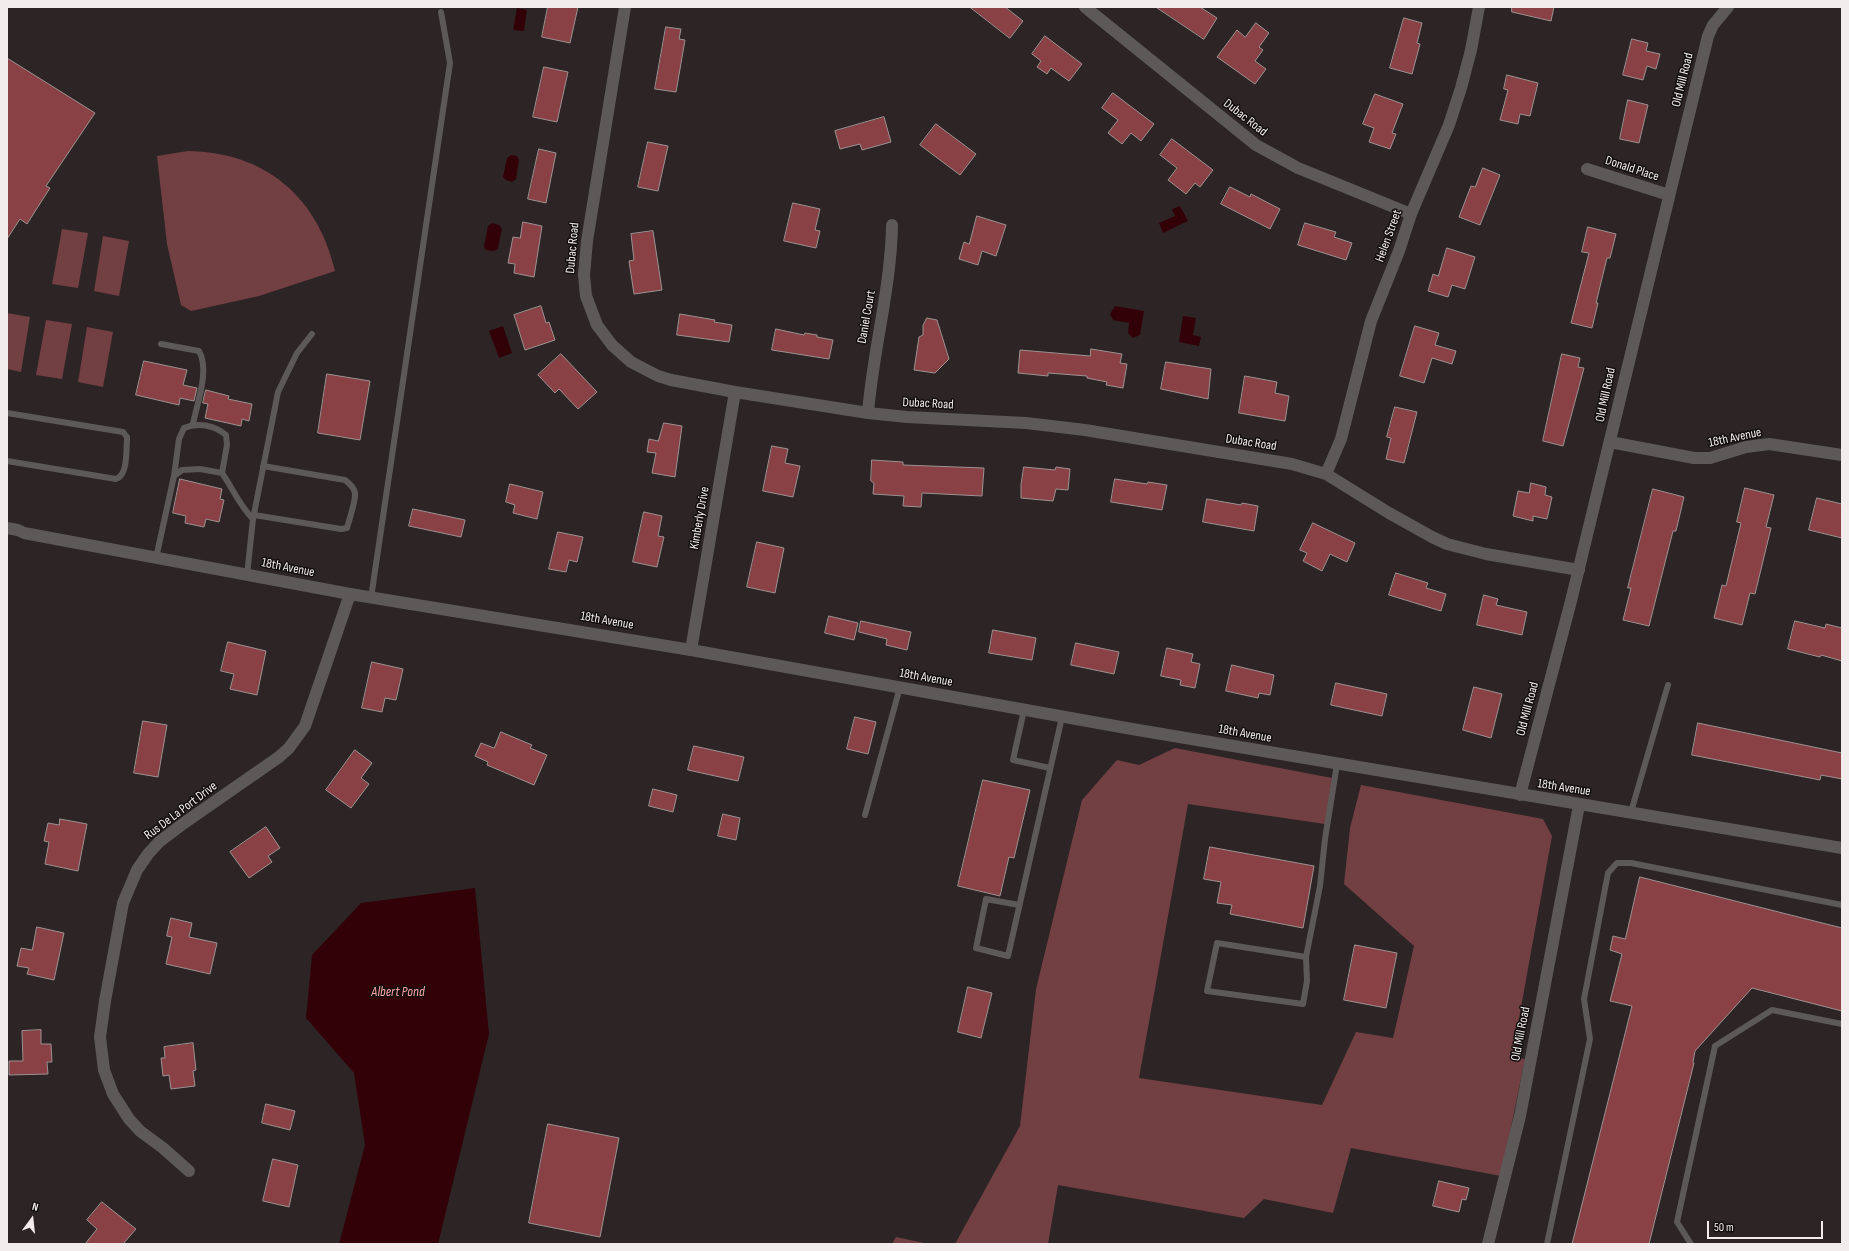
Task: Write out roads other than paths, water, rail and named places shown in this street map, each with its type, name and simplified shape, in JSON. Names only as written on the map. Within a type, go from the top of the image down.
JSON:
[{"type":"street","name":"Dubac Road","points":[[625,7],[587,241],[584,274],[586,296],[591,312],[605,337],[631,362],[658,376],[671,380],[735,392],[868,413],[907,417],[1026,423],[1085,430],[1292,464],[1326,474],[1388,513],[1447,544],[1486,554],[1579,570]]},
{"type":"street","name":"Dubac Road","points":[[1085,7],[1256,145],[1298,168],[1411,214]]},
{"type":"street","name":"Helen Street","points":[[1326,474],[1341,439],[1371,321],[1399,251],[1411,214],[1449,125],[1471,50],[1479,7]]},
{"type":"street","name":"Old Mill Road","points":[[1520,795],[1579,570],[1708,36],[1713,25],[1728,7]]},
{"type":"street","name":"Donald Place","points":[[1587,169],[1669,195]]},
{"type":"street","name":"Daniel Court","points":[[868,413],[871,374],[885,299],[892,225]]},
{"type":"street","name":"Kimberly Drive","points":[[691,650],[735,392]]},
{"type":"street","name":"18th Avenue","points":[[1610,442],[1694,458],[1710,458],[1728,454],[1746,447],[1769,444],[1842,455]]},
{"type":"street","name":"18th Avenue","points":[[7,528],[24,533],[371,598],[691,650],[1062,717],[1842,848]]},
{"type":"street","name":"Rus De La Port Drive","points":[[188,1171],[163,1148],[140,1131],[129,1119],[113,1094],[104,1070],[100,1037],[123,902],[137,870],[148,854],[159,842],[279,757],[289,748],[301,733],[311,711],[350,594]]},
{"type":"street","name":"Old Mill Road","points":[[1488,1244],[1520,1116],[1579,805]]},
{"type":"lane","points":[[371,598],[450,63],[441,12]]},
{"type":"lane","points":[[247,575],[253,517],[278,392],[297,353],[312,334]]},
{"type":"lane","points":[[161,344],[199,351],[203,358],[204,368],[193,424]]},
{"type":"lane","points":[[7,413],[123,432],[128,440],[123,472],[120,478],[116,479],[7,461]]},
{"type":"lane","points":[[156,558],[174,476],[179,439],[184,428],[193,424],[217,428],[226,435],[227,445],[222,473]]},
{"type":"lane","points":[[174,476],[182,470],[188,469],[200,469],[222,473],[234,490],[243,509],[253,517],[340,529],[347,528],[355,492],[351,485],[345,480],[264,466]]},
{"type":"lane","points":[[1631,812],[1668,685]]},
{"type":"lane","points":[[865,815],[900,687]]},
{"type":"lane","points":[[1024,710],[1013,760],[1050,768]]},
{"type":"lane","points":[[1019,905],[986,899],[976,948],[1008,956],[1062,717]]},
{"type":"lane","points":[[1306,957],[1217,944],[1207,991],[1303,1004],[1307,981],[1306,957],[1320,886],[1325,839],[1337,764]]},
{"type":"lane","points":[[1547,1244],[1590,1039],[1584,999],[1608,873],[1617,863],[1631,863],[1842,905]]},
{"type":"lane","points":[[1691,1244],[1677,1222],[1715,1046],[1772,1010],[1842,1024]]},
{"type":"water","points":[[517,8],[527,10],[524,31],[513,30]]},
{"type":"water","points":[[511,155],[517,156],[519,160],[516,179],[512,182],[503,177],[507,158]]},
{"type":"water","points":[[1180,206],[1188,221],[1163,233],[1159,223],[1175,216],[1172,209]]},
{"type":"water","points":[[492,223],[499,225],[502,229],[498,249],[494,251],[486,250],[484,246],[488,226]]},
{"type":"water","points":[[1115,306],[1144,311],[1140,335],[1133,338],[1128,333],[1129,323],[1113,320],[1110,314]]},
{"type":"water","points":[[1183,316],[1196,318],[1193,335],[1201,337],[1199,346],[1179,342]]},
{"type":"water","points":[[503,326],[512,353],[499,358],[489,331]]},
{"type":"water","name":"Albert Pond","points":[[475,888],[489,1034],[438,1244],[339,1244],[365,1145],[354,1073],[306,1018],[312,955],[361,903]]}]
